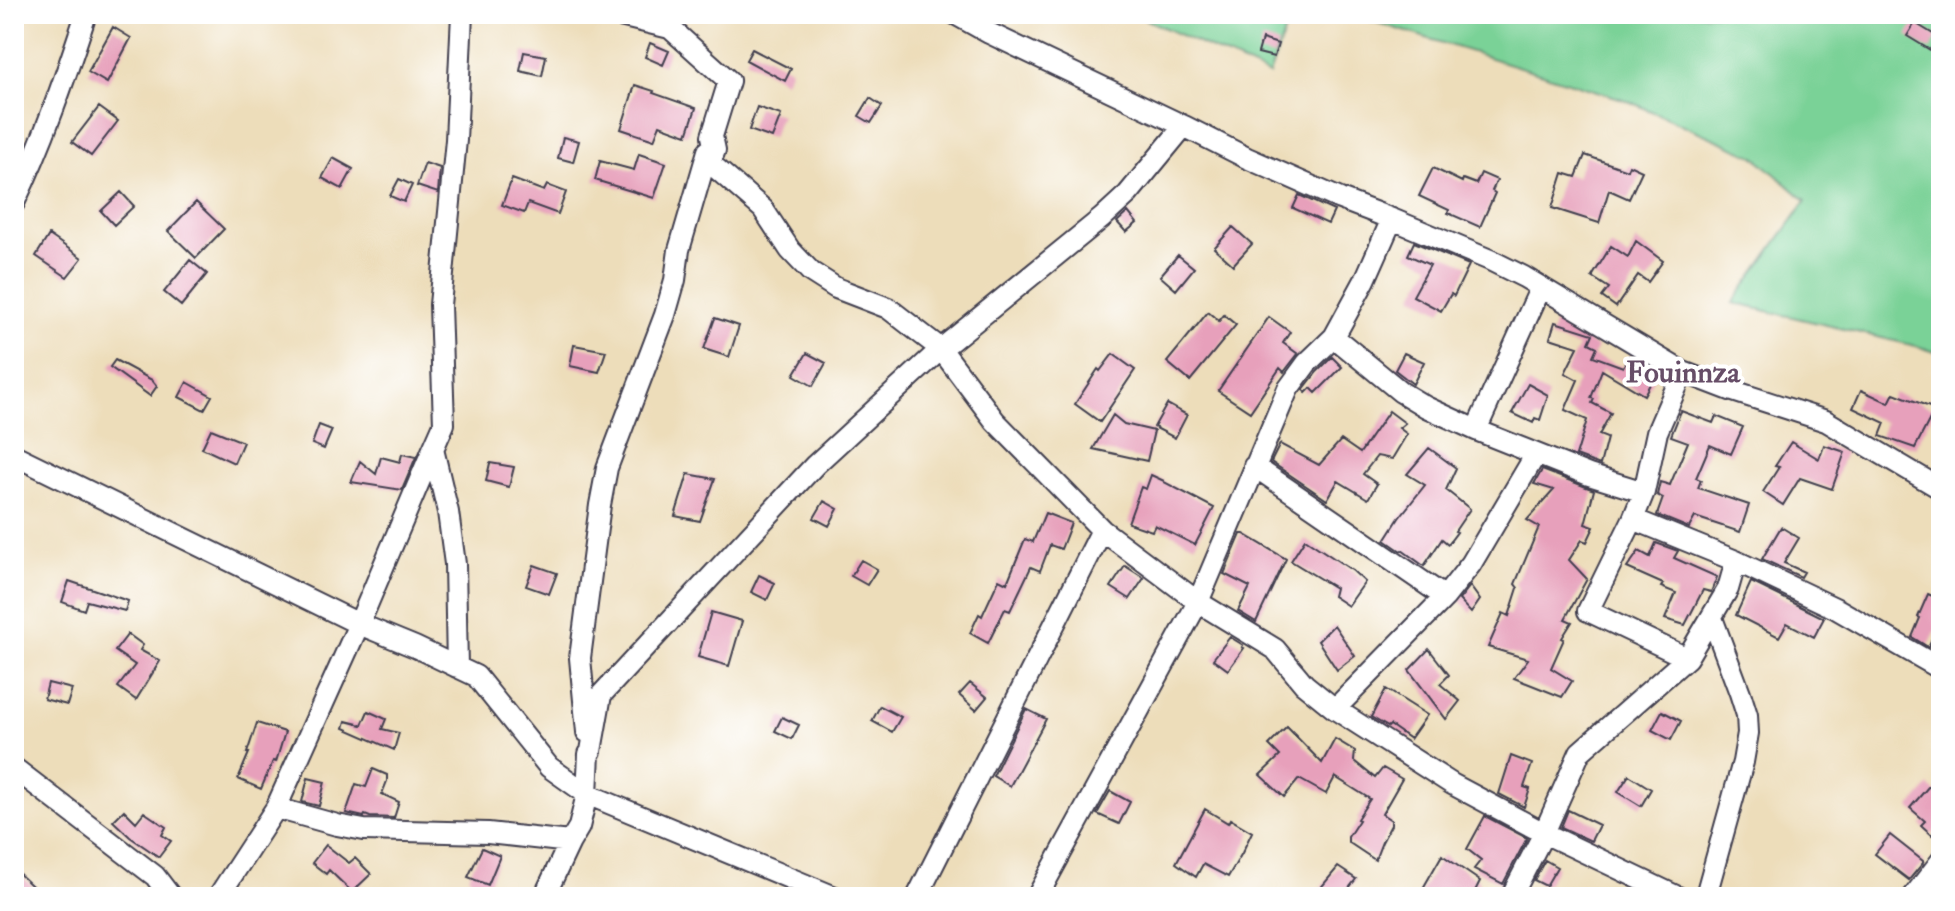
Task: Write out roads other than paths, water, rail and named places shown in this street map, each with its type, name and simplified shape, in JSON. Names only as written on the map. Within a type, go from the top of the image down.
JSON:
[{"type":"street","points":[[14,203],[86,14]]},
{"type":"street","points":[[218,897],[276,808],[444,424],[440,305],[456,140],[462,14]]},
{"type":"street","points":[[544,897],[579,827],[587,794],[589,754],[580,658],[607,468],[665,315],[675,280],[679,250],[729,81],[670,28],[612,14]]},
{"type":"street","points":[[955,14],[1247,158],[1490,260],[1683,372],[1826,421],[1941,489]]},
{"type":"street","points":[[589,754],[601,695],[815,465],[941,349],[1119,202],[1184,126]]},
{"type":"street","points":[[712,136],[715,150],[710,163],[763,209],[790,250],[811,272],[836,288],[888,308],[941,349],[995,421],[1102,530],[1198,602],[1275,649],[1304,684],[1335,709],[1452,784],[1544,833],[1678,897]]},
{"type":"street","points":[[1037,897],[1198,602],[1294,378],[1334,337],[1365,280],[1392,219]]},
{"type":"street","points":[[1476,430],[1541,287]]},
{"type":"street","points":[[1334,337],[1412,400],[1536,454],[1644,492]]},
{"type":"street","points":[[1683,372],[1657,432],[1644,492],[1588,611],[1687,658]]},
{"type":"street","points":[[433,449],[448,512],[455,564],[457,667]]},
{"type":"street","points":[[1335,709],[1445,597],[1471,564],[1536,454]]},
{"type":"street","points":[[14,455],[359,624],[476,676],[549,767],[587,794],[835,897]]},
{"type":"street","points":[[1254,466],[1445,597]]},
{"type":"street","points":[[1633,519],[1736,561],[1837,609],[1941,669]]},
{"type":"street","points":[[917,897],[1102,530]]},
{"type":"street","points":[[1511,897],[1580,752],[1687,658],[1728,589],[1736,561]]},
{"type":"street","points":[[1712,618],[1744,704],[1748,733],[1743,762],[1708,888],[1712,897]]},
{"type":"street","points":[[14,768],[155,876],[171,897]]},
{"type":"street","points":[[276,808],[364,830],[488,833],[570,842]]},
{"type":"street","points":[[1913,897],[1941,861]]},
{"type":"district","name":"Fouinnza","points":[[1683,372]]}]
